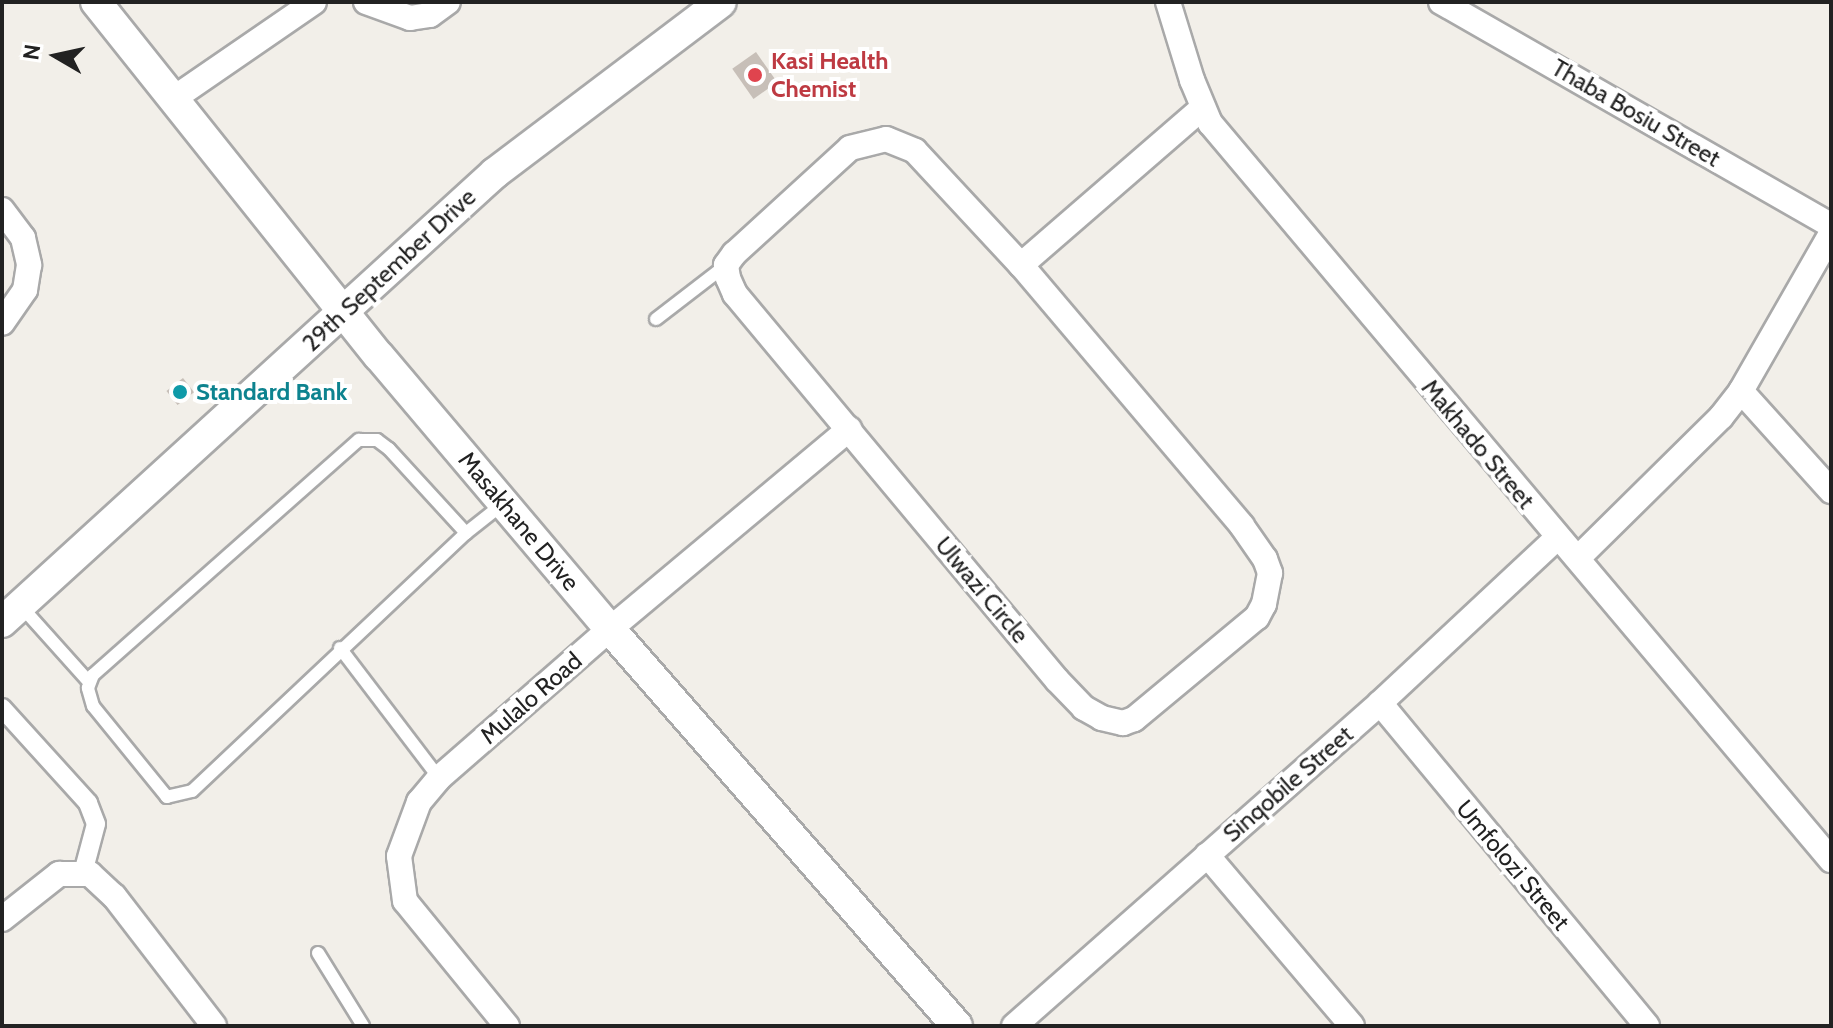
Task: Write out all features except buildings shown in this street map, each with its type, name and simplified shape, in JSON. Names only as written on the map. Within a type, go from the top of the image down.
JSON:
[{"type":"street","name":"Masakhane Drive","points":[[96,2],[344,313],[610,629],[957,1026]]},
{"type":"street","points":[[173,99],[314,2]]},
{"type":"street","points":[[366,2],[410,18],[422,18],[448,2]]},
{"type":"street","name":"29th September Drive","points":[[11,613],[495,173],[721,2]]},
{"type":"street","name":"Makhado Street","points":[[1168,2],[1202,108],[1210,123],[1831,860]]},
{"type":"street","name":"Thaba Bosiu Street","points":[[1441,2],[1831,225]]},
{"type":"street","points":[[1021,265],[1202,108]]},
{"type":"street","name":"Ulwazi Circle","points":[[886,139],[915,151],[1021,265],[1259,547],[1270,573],[1264,604],[1257,617],[1134,719],[1123,723],[1102,718],[1084,708],[1057,680],[735,294],[726,265],[850,148],[886,139]]},
{"type":"street","points":[[2,210],[23,238],[29,265],[25,290],[2,323]]},
{"type":"street","points":[[1578,558],[1721,417],[1741,391],[1831,234]]},
{"type":"street","points":[[1741,391],[1831,491]]},
{"type":"street","name":"Mulalo Road","points":[[507,1026],[413,913],[402,892],[399,856],[411,817],[439,778],[610,629],[849,429]]},
{"type":"street","name":"Sinqobile Street","points":[[1014,1026],[1380,703],[1557,538]]},
{"type":"street","name":"Umfolozi Street","points":[[1380,703],[1647,1026]]},
{"type":"street","points":[[2,708],[88,803],[96,824],[83,873]]},
{"type":"street","points":[[1207,855],[1352,1026]]},
{"type":"street","points":[[2,919],[47,880],[59,874],[83,873],[96,878],[114,896],[214,1026]]},
{"type":"lane","points":[[656,319],[726,265]]},
{"type":"lane","points":[[89,682],[359,440],[377,440],[389,449],[466,533]]},
{"type":"lane","points":[[11,613],[89,682],[93,706],[162,794],[171,798],[192,791],[340,648],[466,533],[504,503]]},
{"type":"lane","points":[[340,648],[439,778]]},
{"type":"lane","points":[[318,953],[363,1026]]},
{"type":"place","name":"Kasi Health Chemist","points":[[755,75]]},
{"type":"place","name":"Standard Bank","points":[[180,392]]}]
